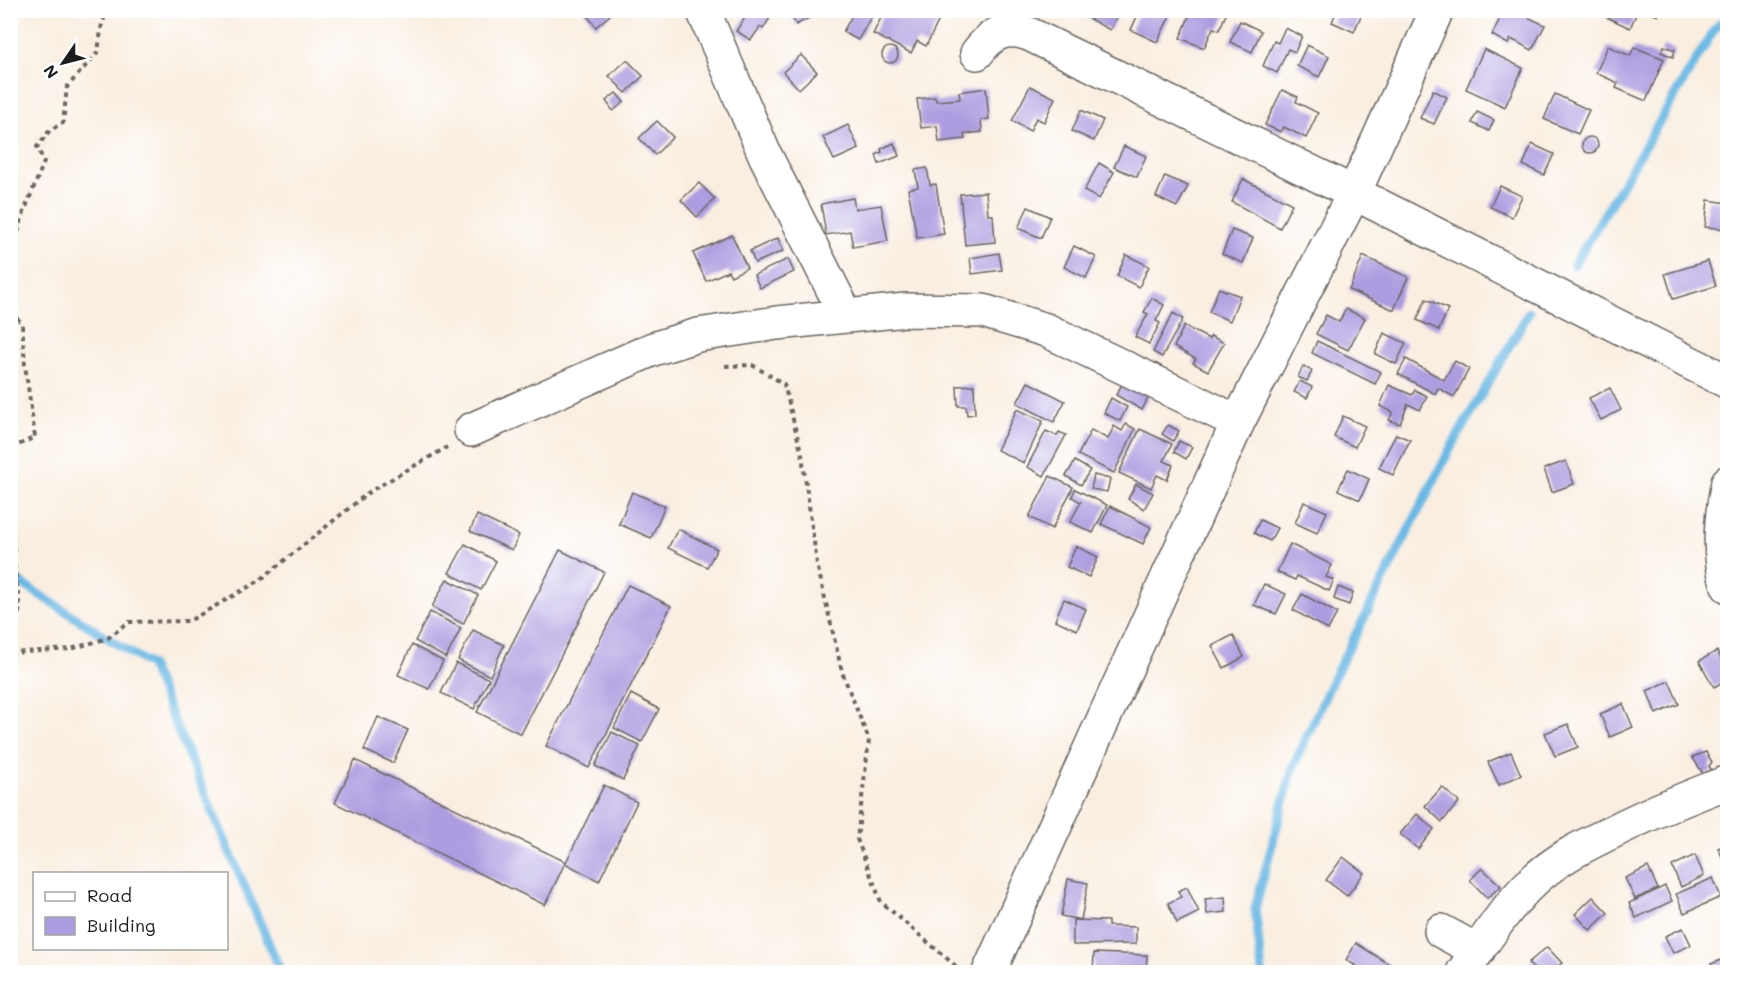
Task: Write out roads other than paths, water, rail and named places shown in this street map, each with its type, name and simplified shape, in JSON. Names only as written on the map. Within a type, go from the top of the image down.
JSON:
[{"type":"street","points":[[703,10],[761,145],[846,315]]},
{"type":"street","points":[[989,972],[1238,422],[1354,193],[1437,10]]},
{"type":"street","points":[[977,52],[987,40],[998,33],[1019,31],[1029,34],[1354,193],[1728,382]]},
{"type":"street","points":[[480,426],[674,341],[777,323],[906,310],[983,311],[1046,330],[1238,422]]},
{"type":"street","points":[[1728,482],[1723,507],[1722,546],[1728,586]]},
{"type":"street","points":[[1441,930],[1470,962],[1505,912],[1529,885],[1565,856],[1659,809],[1728,782]]},
{"type":"waterway","points":[[1574,265],[1714,30],[1728,16]]},
{"type":"waterway","points":[[1262,972],[1255,908],[1293,767],[1332,681],[1449,451],[1529,312]]},
{"type":"waterway","points":[[10,576],[150,665],[281,972]]}]
